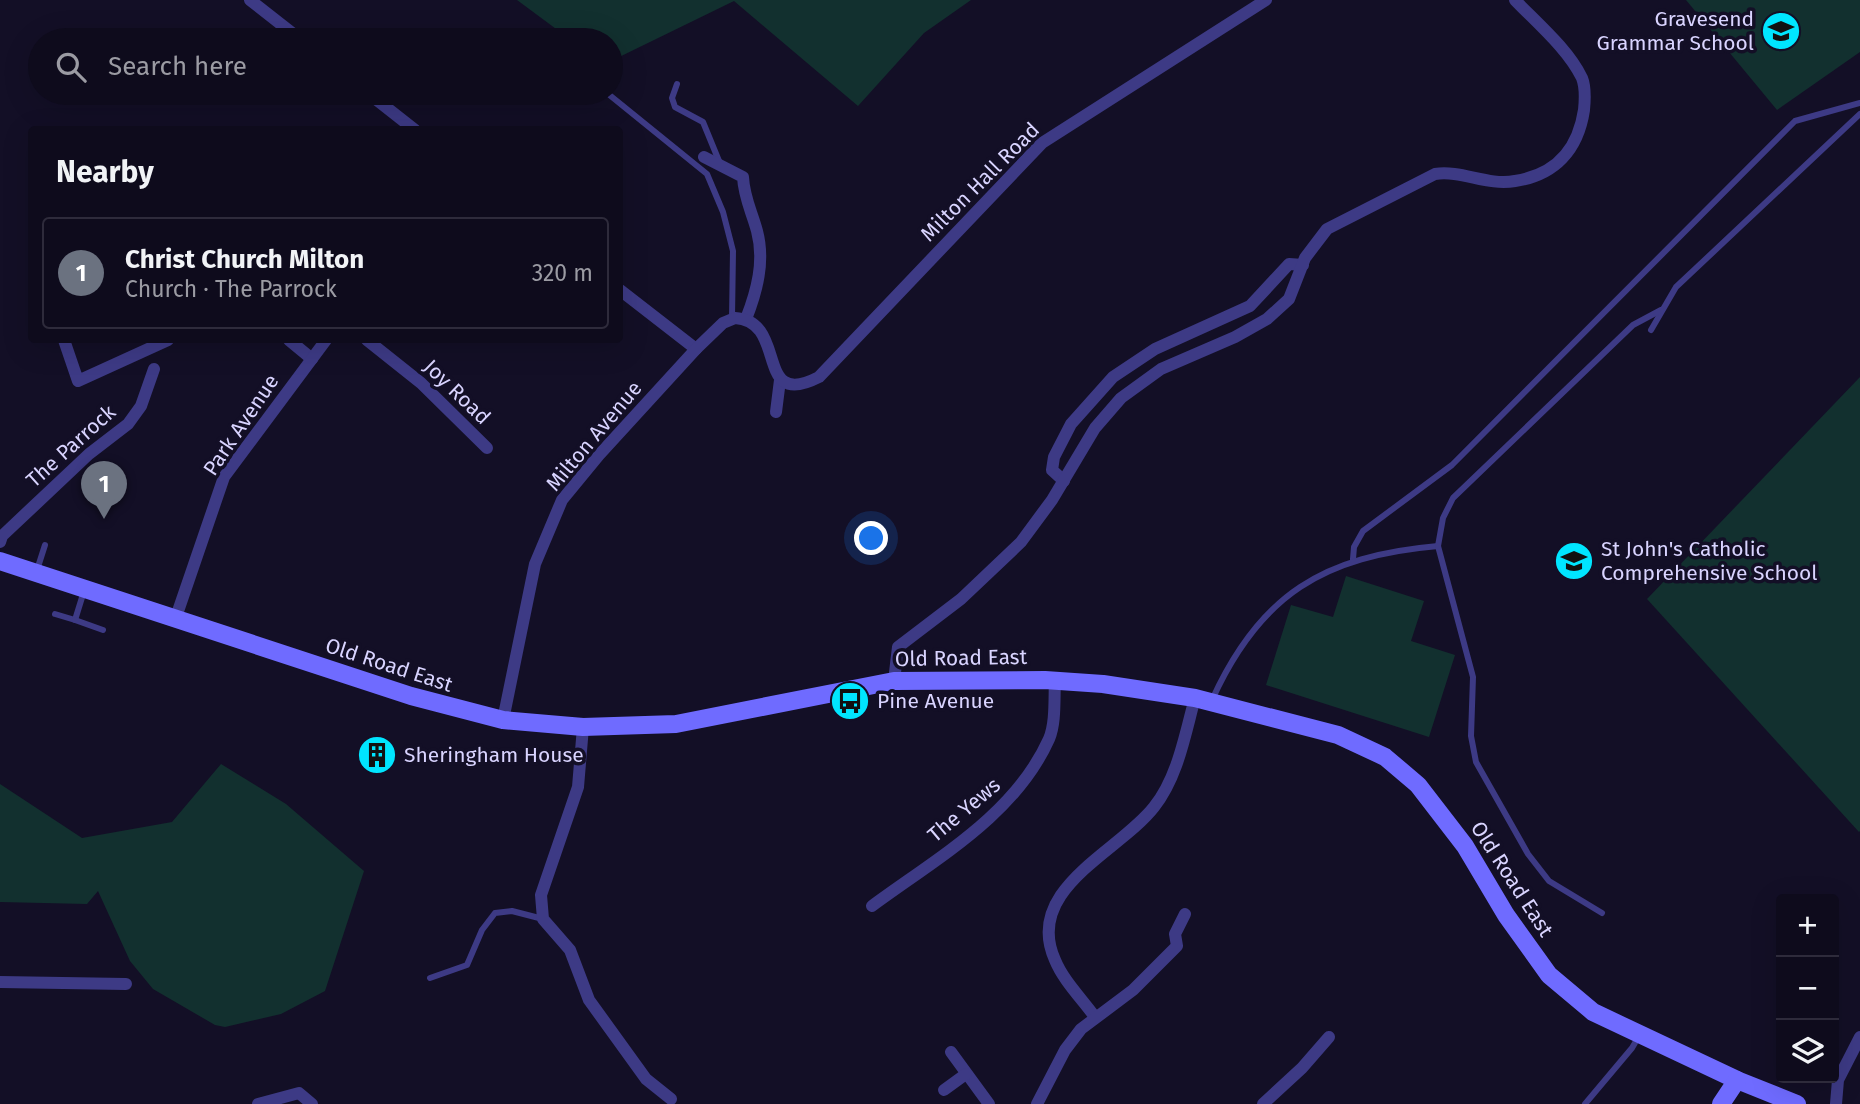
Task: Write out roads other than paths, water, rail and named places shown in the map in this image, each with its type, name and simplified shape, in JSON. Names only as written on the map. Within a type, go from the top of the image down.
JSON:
[{"type":"main road","name":"Old Road East","points":[[0,561],[411,696],[503,720],[583,727],[676,724],[894,681],[982,678],[1055,680],[1130,687],[1203,700],[1338,735],[1385,757],[1418,785],[1465,846],[1506,915],[1549,975],[1593,1012],[1737,1080],[1797,1104]]},
{"type":"main road","points":[[1721,1104],[1737,1080]]},
{"type":"street","points":[[250,0],[286,28]]},
{"type":"street","name":"Milton Hall Road","points":[[780,380],[789,386],[800,386],[819,377],[1042,143],[1266,0]]},
{"type":"street","points":[[894,681],[898,647],[956,604],[1031,531],[1095,428],[1121,398],[1161,369],[1235,337],[1267,318],[1289,299],[1318,238],[1332,225],[1429,176],[1452,173],[1510,182],[1542,174],[1565,158],[1581,126],[1584,83],[1554,43],[1516,0]]},
{"type":"street","points":[[383,105],[410,126]]},
{"type":"street","points":[[704,157],[749,180],[745,202],[757,229],[761,252],[757,288],[739,319],[762,332],[780,380],[776,412]]},
{"type":"street","points":[[1064,481],[1052,470],[1055,453],[1074,419],[1111,379],[1155,349],[1246,308],[1264,295],[1290,263],[1303,265]]},
{"type":"street","points":[[623,292],[696,349]]},
{"type":"street","name":"Milton Avenue","points":[[503,720],[535,564],[562,500],[599,455],[696,349],[721,325],[739,319]]},
{"type":"street","points":[[65,343],[78,381],[161,343]]},
{"type":"street","points":[[293,343],[312,359]]},
{"type":"street","name":"Park Avenue","points":[[175,620],[224,477],[324,343]]},
{"type":"street","name":"Joy Road","points":[[371,343],[421,383],[487,448]]},
{"type":"street","name":"The Parrock","points":[[0,542],[2,536],[89,454],[128,424],[141,406],[154,369]]},
{"type":"street","name":"The Yews","points":[[872,906],[996,814],[1023,785],[1050,736],[1055,680]]},
{"type":"street","points":[[1095,1017],[1055,960],[1050,934],[1054,906],[1070,880],[1132,830],[1160,799],[1203,700]]},
{"type":"street","points":[[583,727],[578,787],[541,895],[543,919],[570,950],[589,1000],[646,1079],[671,1099]]},
{"type":"street","points":[[1037,1104],[1070,1044],[1095,1017],[1133,990],[1177,946],[1175,934],[1185,914]]},
{"type":"street","points":[[0,982],[127,984]]},
{"type":"street","points":[[1263,1104],[1302,1068],[1329,1037]]},
{"type":"street","points":[[1836,1104],[1836,1084],[1860,1037]]},
{"type":"street","points":[[951,1052],[989,1104]]},
{"type":"street","points":[[944,1090],[966,1074]]},
{"type":"street","points":[[258,1104],[298,1093],[308,1099]]},
{"type":"lane","points":[[677,84],[672,98],[676,108],[704,123],[718,165]]},
{"type":"lane","points":[[1353,559],[1354,547],[1363,531],[1452,465],[1795,121],[1860,103]]},
{"type":"lane","points":[[622,105],[707,174],[723,212],[733,251],[739,319]]},
{"type":"lane","points":[[1651,330],[1676,287],[1860,114]]},
{"type":"lane","points":[[1602,913],[1549,881],[1528,854],[1476,762],[1471,736],[1473,677],[1438,546],[1443,518],[1452,498],[1633,325],[1661,310]]},
{"type":"lane","points":[[36,573],[46,545]]},
{"type":"lane","points":[[1203,700],[1250,635],[1278,604],[1319,573],[1353,559],[1391,551],[1438,546]]},
{"type":"lane","points":[[75,620],[85,589]]},
{"type":"lane","points":[[55,614],[103,630]]},
{"type":"lane","points":[[430,978],[467,965],[482,930],[495,913],[512,911],[543,919]]},
{"type":"lane","points":[[1585,1104],[1632,1048],[1639,1034]]},
{"type":"place","name":"Gravesend Grammar School","points":[[1781,31]]},
{"type":"place","name":"Christ Church Milton","points":[[104,519]]},
{"type":"place","name":"St John's Catholic Comprehensive School","points":[[1574,561]]},
{"type":"place","name":"Pine Avenue","points":[[850,701]]},
{"type":"place","name":"Sheringham House","points":[[377,755]]}]
